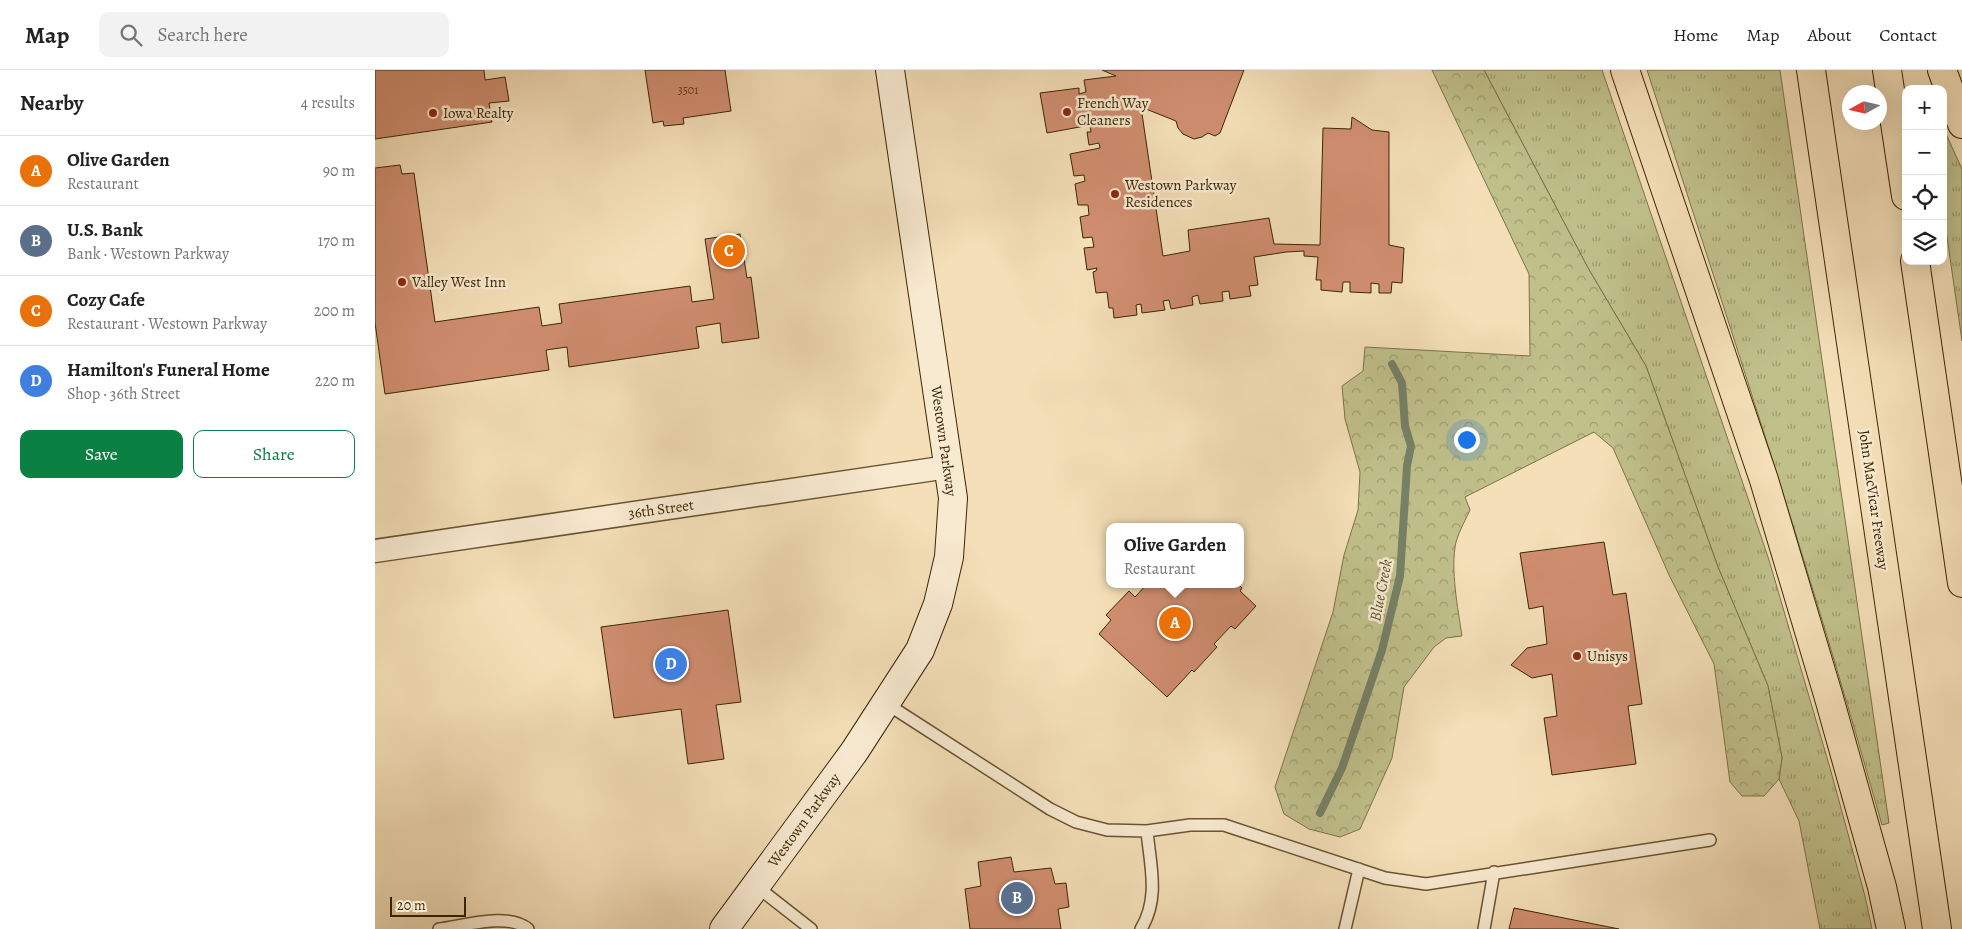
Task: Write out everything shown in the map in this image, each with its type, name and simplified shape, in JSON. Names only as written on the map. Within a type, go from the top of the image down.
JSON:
[{"type":"highway","points":[[1625,70],[1763,480],[1829,698],[1882,887],[1891,929]]},
{"type":"highway","name":"John MacVicar Freeway","points":[[1811,70],[1937,929]]},
{"type":"highway","points":[[1887,70],[1903,175]]},
{"type":"highway","points":[[1942,70],[1962,124]]},
{"type":"highway","points":[[1916,265],[1962,583]]},
{"type":"street","name":"Westown Parkway","points":[[724,929],[854,752],[887,704],[920,650],[938,604],[949,558],[953,498],[891,70]]},
{"type":"street","name":"36th Street","points":[[375,551],[948,467]]},
{"type":"lane","points":[[887,704],[1050,809],[1076,822],[1107,830],[1147,831],[1190,825],[1224,825],[1385,878],[1425,884],[1710,840]]},
{"type":"lane","points":[[1141,929],[1150,910],[1153,896],[1147,831]]},
{"type":"lane","points":[[1345,929],[1359,869]]},
{"type":"lane","points":[[1484,929],[1494,872]]},
{"type":"lane","points":[[756,886],[811,929]]},
{"type":"lane","points":[[439,929],[503,920],[522,923],[528,929]]},
{"type":"green space","points":[[1432,70],[1484,70],[1588,268],[1646,366],[1718,567],[1768,686],[1782,758],[1779,779],[1764,796],[1742,796],[1730,782],[1714,664],[1670,577],[1613,448],[1594,432],[1465,497],[1470,510],[1460,530],[1454,553],[1455,589],[1462,636],[1446,638],[1434,647],[1404,687],[1392,758],[1360,829],[1340,837],[1309,829],[1284,814],[1275,787],[1333,612],[1344,555],[1358,510],[1360,472],[1345,419],[1342,386],[1363,371],[1365,347],[1530,356],[1529,274]]},
{"type":"green space","points":[[1484,70],[1602,70],[1769,560],[1830,768],[1865,896],[1872,929],[1820,929],[1799,821],[1779,779],[1782,758],[1768,686],[1718,567],[1646,366],[1588,268]]},
{"type":"green space","points":[[1647,70],[1780,70],[1889,823],[1882,825],[1798,541]]},
{"type":"green space","points":[[1947,136],[1962,169],[1962,341],[1947,237]]},
{"type":"building","name":"Iowa Realty","points":[[375,70],[484,70],[485,80],[505,77],[509,101],[489,103],[492,122],[375,139]]},
{"type":"building","points":[[645,70],[725,70],[731,111],[683,118],[684,124],[664,126],[663,121],[653,123]]},
{"type":"building","name":"Westown Parkway Residences","points":[[1102,70],[1244,70],[1220,133],[1215,136],[1208,133],[1194,139],[1183,134],[1178,128],[1176,121],[1141,107],[1163,256],[1190,251],[1188,230],[1269,218],[1274,244],[1320,245],[1323,128],[1351,129],[1352,117],[1372,130],[1389,132],[1389,245],[1404,248],[1402,283],[1392,282],[1391,293],[1379,293],[1379,284],[1371,283],[1371,293],[1350,292],[1350,282],[1343,282],[1342,292],[1321,290],[1321,280],[1316,280],[1318,257],[1304,256],[1304,251],[1286,252],[1254,257],[1258,285],[1249,286],[1251,296],[1230,299],[1229,291],[1222,292],[1223,301],[1200,304],[1198,295],[1192,297],[1193,305],[1171,309],[1169,300],[1163,301],[1165,310],[1142,313],[1141,304],[1136,305],[1137,315],[1114,318],[1113,308],[1109,308],[1107,292],[1096,293],[1093,272],[1097,268],[1087,270],[1084,248],[1094,247],[1092,237],[1083,238],[1080,217],[1089,215],[1088,205],[1078,205],[1075,184],[1085,181],[1084,175],[1074,176],[1070,154],[1100,148],[1099,143],[1089,145],[1087,132],[1091,132],[1089,122],[1085,123],[1085,126],[1047,133],[1040,93],[1079,88],[1079,94],[1086,92],[1084,80],[1116,76]]},
{"type":"building","name":"Valley West Inn","points":[[400,165],[402,174],[414,173],[435,322],[539,307],[542,326],[562,323],[559,304],[690,286],[692,302],[714,299],[705,239],[740,234],[747,278],[751,277],[759,338],[722,343],[720,323],[696,327],[699,348],[569,367],[567,347],[546,350],[549,370],[385,394],[375,323],[375,168]]},
{"type":"building","name":"Unisys","points":[[1604,542],[1613,595],[1626,593],[1642,704],[1628,706],[1636,764],[1552,775],[1544,718],[1557,716],[1552,674],[1532,678],[1511,665],[1527,648],[1547,644],[1543,606],[1529,609],[1520,553]]},
{"type":"building","points":[[1143,588],[1242,588],[1240,591],[1256,606],[1235,629],[1231,626],[1214,644],[1217,647],[1167,697],[1099,634],[1111,620],[1106,615],[1129,591],[1135,597]]},
{"type":"building","points":[[728,610],[741,702],[716,705],[724,759],[688,764],[681,709],[614,718],[601,627]]},
{"type":"building","points":[[1011,857],[1014,872],[1051,868],[1055,884],[1066,883],[1069,907],[1058,909],[1061,929],[970,929],[965,889],[981,886],[978,862]]},
{"type":"building","points":[[1514,908],[1619,929],[1509,929]]},
{"type":"waterway","name":"Blue Creek","points":[[1320,813],[1342,768],[1382,650],[1400,576],[1407,466],[1411,446],[1405,426],[1402,383],[1392,364]]},
{"type":"place","name":"French Way Cleaners","points":[[1067,112]]},
{"type":"place","name":"Iowa Realty","points":[[433,113]]},
{"type":"place","name":"Westown Parkway Residences","points":[[1115,194]]},
{"type":"place","name":"Cozy Cafe","points":[[729,251]]},
{"type":"place","name":"Valley West Inn","points":[[402,282]]},
{"type":"place","name":"Olive Garden","points":[[1175,623]]},
{"type":"place","name":"Unisys","points":[[1577,656]]},
{"type":"place","name":"Hamilton's Funeral Home","points":[[671,664]]},
{"type":"place","name":"U.S. Bank","points":[[1017,898]]}]
